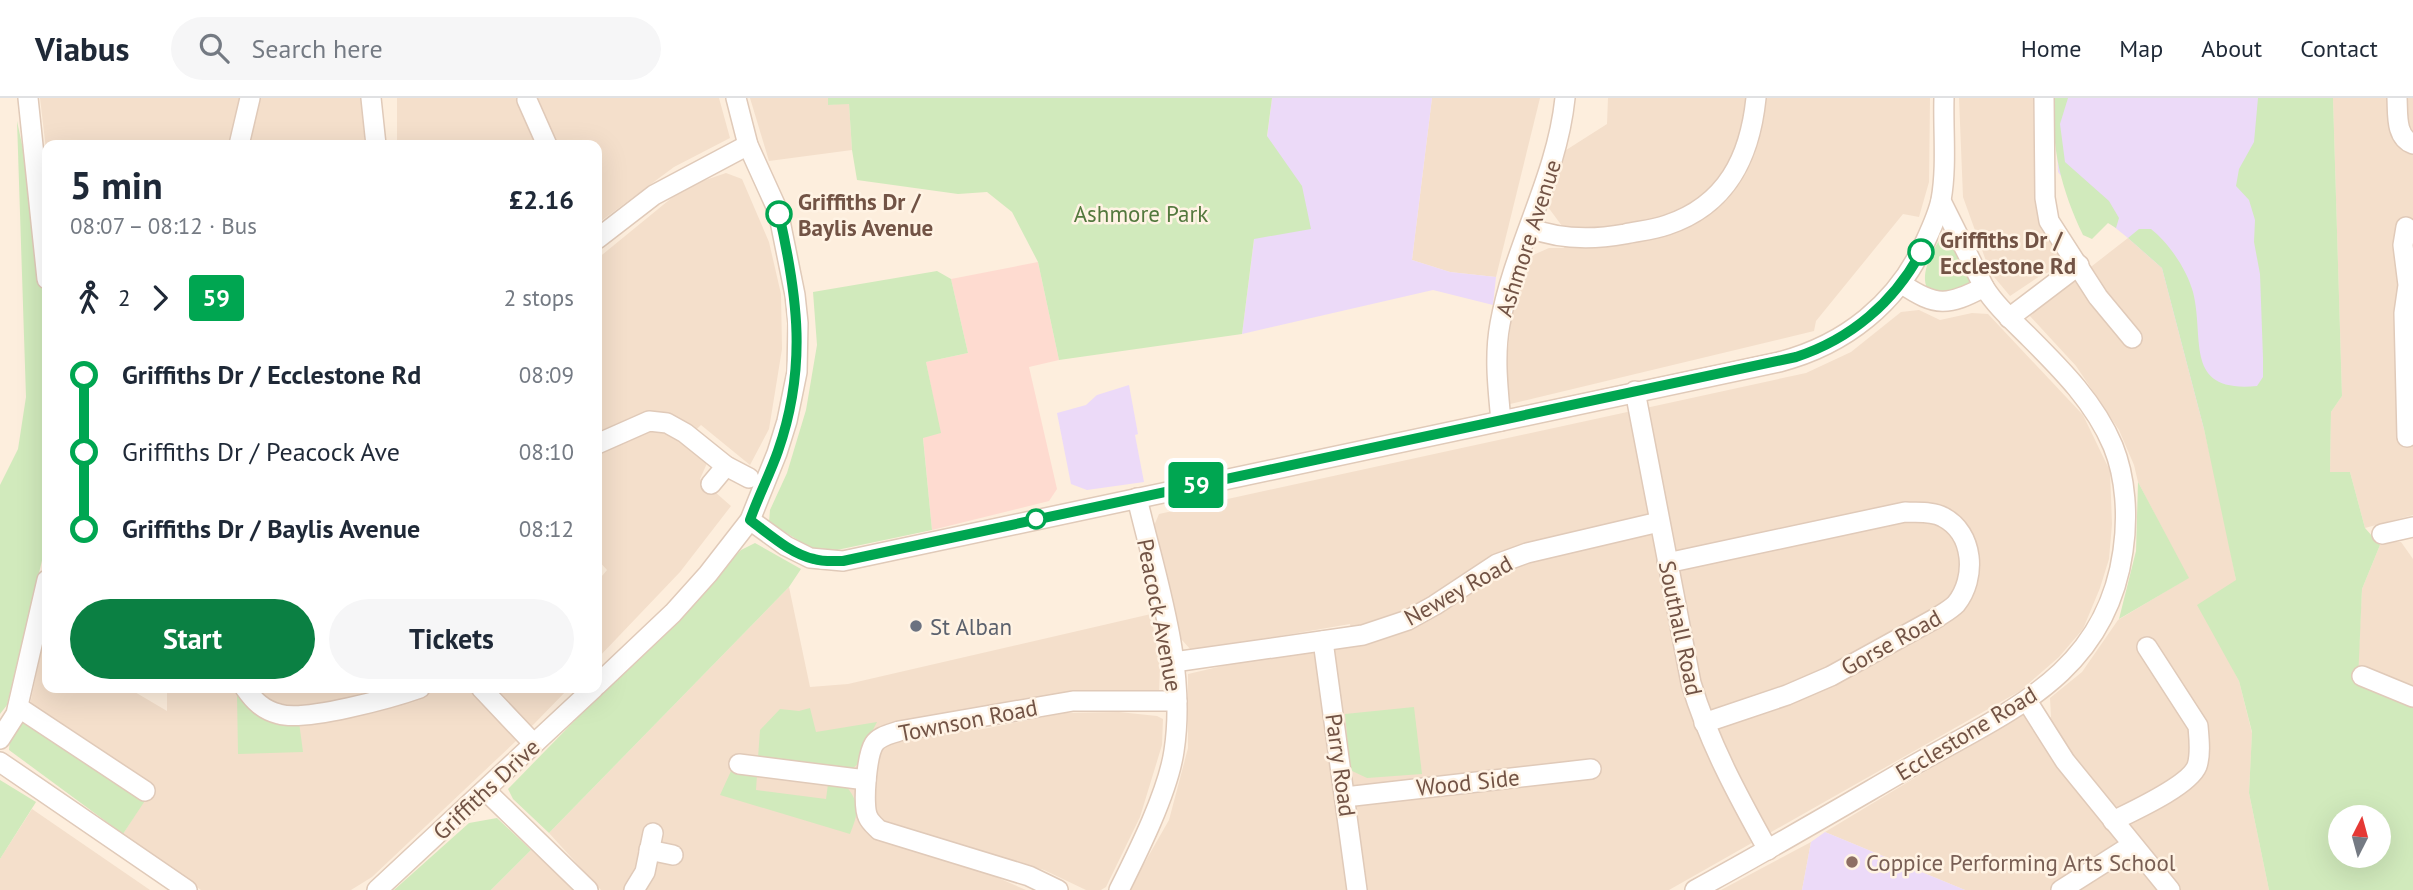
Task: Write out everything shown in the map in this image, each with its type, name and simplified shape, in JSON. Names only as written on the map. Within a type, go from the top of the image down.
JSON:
[{"type":"street","points":[[28,98],[42,231]]},
{"type":"street","points":[[240,140],[250,98]]},
{"type":"street","points":[[371,98],[375,140]]},
{"type":"street","name":"Griffiths Drive","points":[[602,680],[673,613],[750,520],[787,421],[796,372],[798,323],[791,272],[778,211],[748,145],[736,98]]},
{"type":"street","name":"Ashmore Avenue","points":[[1501,421],[1496,374],[1499,326],[1555,156],[1565,98]]},
{"type":"street","points":[[1530,228],[1570,239],[1618,235],[1667,225],[1699,209],[1727,183],[1745,155],[1754,125],[1756,98]]},
{"type":"street","points":[[750,520],[786,546],[810,558],[843,561],[1811,353],[1859,325],[1883,304],[1902,284],[1925,243],[1941,201],[1944,98]]},
{"type":"street","points":[[2044,98],[2046,210],[2049,221],[2098,297],[2132,338]]},
{"type":"street","points":[[2397,98],[2400,131],[2404,139],[2413,144]]},
{"type":"street","points":[[523,101],[544,140]]},
{"type":"street","points":[[602,235],[654,195],[748,145]]},
{"type":"street","name":"Ecclestone Road","points":[[1695,890],[2027,701],[2075,660],[2101,624],[2116,585],[2126,529],[2120,475],[2113,448],[2103,426],[2067,376],[1992,301],[1941,201]]},
{"type":"street","points":[[2404,439],[2404,313],[2411,285],[2403,245],[2406,227]]},
{"type":"street","points":[[2009,318],[2079,265]]},
{"type":"street","points":[[1902,284],[1917,294],[1940,303],[1961,299],[1983,287]]},
{"type":"street","name":"Southall Road","points":[[1635,391],[1691,683],[1704,723],[1728,777],[1768,850]]},
{"type":"street","points":[[602,442],[649,421],[667,424],[685,433],[726,466],[748,478]]},
{"type":"street","points":[[711,484],[726,466]]},
{"type":"street","name":"Peacock Avenue","points":[[1119,890],[1137,854],[1167,778],[1174,751],[1177,701],[1174,662],[1137,498]]},
{"type":"street","name":"Gorse Road","points":[[1667,563],[1905,512],[1942,516],[1957,528],[1971,561],[1963,593],[1955,606],[1938,617],[1831,676],[1787,695],[1704,723]]},
{"type":"street","name":"Newey Road","points":[[1174,662],[1363,635],[1408,620],[1435,606],[1497,565],[1527,553],[1659,522]]},
{"type":"street","points":[[2382,534],[2413,529]]},
{"type":"street","points":[[0,738],[16,714],[42,602]]},
{"type":"street","name":"Parry Road","points":[[1323,641],[1357,890]]},
{"type":"street","points":[[2113,821],[2160,797],[2188,778],[2197,766],[2200,740],[2198,726],[2147,646]]},
{"type":"street","points":[[2362,677],[2413,697]]},
{"type":"street","points":[[248,693],[265,709],[281,715],[299,716],[379,701],[404,693]]},
{"type":"street","points":[[486,693],[534,744]]},
{"type":"street","name":"Griffiths Drive","points":[[377,890],[589,693]]},
{"type":"street","name":"Townson Road","points":[[1058,890],[1029,876],[879,830],[869,820],[866,812],[866,780],[874,744],[882,737],[899,731],[1073,701],[1177,701]]},
{"type":"street","points":[[2027,701],[2065,761],[2170,890]]},
{"type":"street","points":[[18,707],[145,791]]},
{"type":"street","points":[[0,762],[187,890]]},
{"type":"street","points":[[739,764],[866,780]]},
{"type":"street","name":"Wood Side","points":[[1345,797],[1591,769]]},
{"type":"street","points":[[485,790],[588,890]]},
{"type":"street","points":[[634,890],[645,872],[651,842],[673,855]]},
{"type":"street","points":[[2061,890],[2132,845]]},
{"type":"shaded area","points":[[40,98],[243,98],[252,123],[260,98],[361,98],[365,140],[45,140]]},
{"type":"shaded area","points":[[397,98],[719,98],[730,138],[674,167],[602,220],[602,140],[397,140]]},
{"type":"shaded area","points":[[750,98],[828,98],[828,105],[849,103],[852,150],[769,161]]},
{"type":"shaded area","points":[[1272,98],[1432,98],[1412,260],[1450,272],[1496,277],[1493,305],[1433,290],[1242,334]]},
{"type":"shaded area","points":[[1432,98],[1540,98],[1496,277],[1450,272],[1412,260]]},
{"type":"shaded area","points":[[1608,98],[1930,98],[1929,182],[1919,217],[1903,214],[1816,321],[1814,331],[1510,404],[1506,369],[1512,312],[1531,256],[1549,248],[1564,248],[1566,227],[1562,226],[1548,207],[1563,152],[1607,124]]},
{"type":"shaded area","points":[[1959,98],[2033,98],[2036,207],[2040,225],[2065,265],[2040,276],[2010,296],[1990,272],[1963,197]]},
{"type":"shaded area","points":[[2055,98],[2272,98],[2282,412],[2204,429],[2162,268],[2082,201],[2058,172]]},
{"type":"shaded area","points":[[2333,98],[2413,98],[2413,515],[2365,528],[2350,472],[2330,472],[2331,412],[2342,396]]},
{"type":"shaded area","points":[[726,173],[742,179],[769,242],[781,294],[782,349],[769,429],[750,465],[701,425],[684,441],[708,461],[700,479],[731,506],[680,572],[602,654],[602,576],[607,570],[602,564],[602,255],[685,187]]},
{"type":"shaded area","points":[[2128,238],[2162,268],[2222,507],[2236,580],[2231,665],[2239,681],[2252,733],[2249,793],[2269,890],[1965,890],[1825,832],[2029,709],[2039,727],[2051,717],[2050,698],[2082,672],[2118,620],[2188,578],[2138,482],[2119,430],[2076,366],[2029,315]]},
{"type":"shaded area","points":[[1038,262],[1059,360],[1029,367],[1057,489],[1049,501],[932,530],[923,437],[940,433],[926,362],[968,353],[951,279]]},
{"type":"shaded area","points":[[1919,310],[1940,320],[1972,313],[1988,314],[2083,415],[2110,471],[2112,524],[2109,559],[2100,588],[2083,629],[2059,657],[2020,691],[1669,890],[1129,890],[1169,820],[1188,748],[1188,674],[1231,664],[1355,646],[1350,624],[1192,651],[1181,639],[1153,528],[1159,514],[1806,373],[1851,352],[1901,312]]},
{"type":"shaded area","points":[[1129,385],[1144,482],[1087,490],[1071,484],[1057,413],[1086,405],[1097,395]]},
{"type":"shaded area","points":[[2401,542],[2413,559],[2413,688],[2358,666],[2362,589],[2380,545]]},
{"type":"shaded area","points":[[789,587],[810,687],[848,684],[1151,614],[1160,668],[1159,694],[975,711],[978,730],[1064,713],[1119,712],[1163,719],[1162,745],[1140,817],[1106,887],[1101,890],[1086,890],[1044,870],[984,853],[980,870],[1026,890],[601,890],[549,833]]},
{"type":"shaded area","points":[[42,648],[42,693],[136,693],[167,711],[167,693],[564,693],[372,877],[351,890],[201,890],[123,834],[151,790],[29,709]]},
{"type":"shaded area","points":[[32,809],[150,890],[0,890],[0,859]]},
{"type":"shaded area","name":"Coppice Performing Arts School","points":[[1825,832],[1965,890],[1802,890],[1811,842]]},
{"type":"shaded area","points":[[1811,842],[1802,890],[1721,890]]},
{"type":"shaded area","points":[[531,850],[574,890],[491,890]]},
{"type":"green space","name":"Ashmore Park","points":[[828,98],[1272,98],[1267,136],[1302,186],[1311,229],[1254,239],[1242,334],[1059,360],[1038,262],[1012,212],[987,192],[958,194],[857,180],[849,104],[828,105]]},
{"type":"green space","points":[[2055,98],[2068,98],[2060,124],[2065,162],[2109,201],[2119,218],[2116,228],[2108,223],[2092,239],[2083,235],[2059,168],[2054,134]]},
{"type":"green space","points":[[2258,98],[2333,98],[2342,396],[2331,412],[2330,472],[2350,472],[2365,528],[2380,545],[2362,589],[2358,681],[2413,705],[2413,890],[2269,890],[2249,793],[2252,732],[2239,681],[2197,605],[2236,580],[2204,429],[2162,268],[2128,238],[2139,229],[2151,229],[2171,249],[2182,266],[2193,292],[2199,345],[2207,372],[2217,381],[2233,386],[2257,386],[2263,377],[2260,274],[2254,242],[2255,220],[2249,200],[2236,186],[2239,169],[2254,142]]},
{"type":"green space","points":[[17,121],[32,191],[42,277],[42,561],[7,705],[0,714],[0,485],[18,449],[26,397]]},
{"type":"green space","points":[[1945,230],[1972,278],[1963,288],[1952,292],[1927,288],[1925,281],[1927,266]]},
{"type":"green space","points":[[937,271],[951,279],[968,353],[926,362],[941,433],[923,438],[932,530],[837,550],[812,549],[769,522],[770,510],[787,473],[806,410],[817,345],[813,292]]},
{"type":"green space","points":[[2138,482],[2189,578],[2119,619],[2136,551]]},
{"type":"green space","points":[[755,543],[801,569],[789,587],[549,833],[513,799],[508,789],[741,550]]},
{"type":"green space","points":[[237,695],[258,713],[299,722],[303,752],[238,754]]},
{"type":"green space","points":[[1414,707],[1422,774],[1367,778],[1350,770],[1345,714]]},
{"type":"green space","points":[[810,708],[816,732],[877,722],[860,762],[852,769],[758,758],[760,730],[780,709],[799,711]]},
{"type":"green space","points":[[29,709],[152,790],[123,834],[9,750],[10,739]]},
{"type":"green space","points":[[731,771],[757,775],[756,790],[826,799],[828,784],[847,787],[857,810],[850,834],[720,795]]},
{"type":"green space","points":[[0,780],[36,802],[0,859]]},
{"type":"green space","points":[[497,818],[531,850],[491,890],[394,890],[469,823]]},
{"type":"bus line","name":"59","points":[[779,214],[798,323],[796,372],[787,421],[750,520],[786,546],[821,561],[843,561],[1779,362],[1811,353],[1859,325],[1902,284],[1921,252]]},
{"type":"place","name":"Griffiths Dr / Baylis Avenue","points":[[779,214]]},
{"type":"place","name":"Griffiths Dr / Ecclestone Rd","points":[[1921,252]]},
{"type":"place","name":"St Alban","points":[[916,626]]},
{"type":"place","name":"Coppice Performing Arts School","points":[[1852,862]]}]
